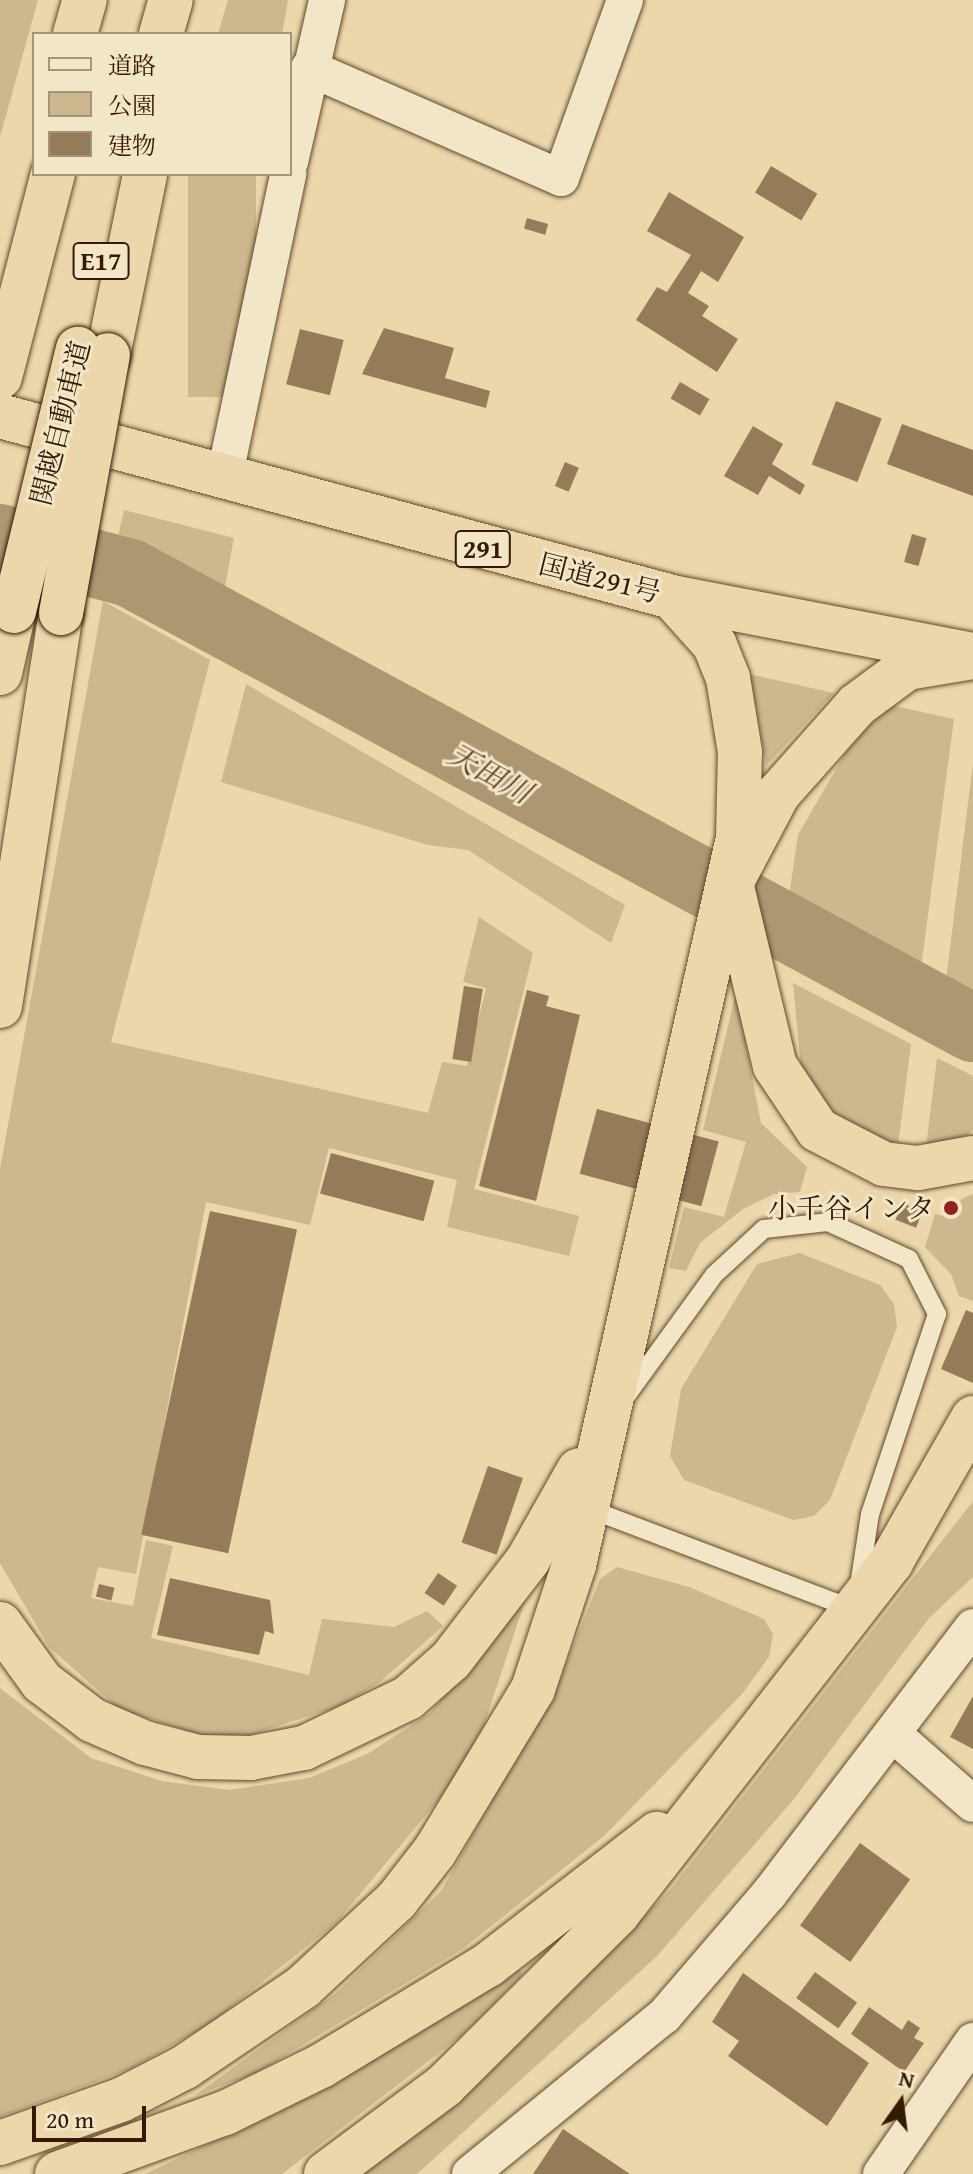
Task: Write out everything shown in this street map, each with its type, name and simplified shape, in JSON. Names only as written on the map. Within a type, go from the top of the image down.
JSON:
[{"type":"highway","points":[[76,32],[85,0]]},
{"type":"highway","points":[[90,32],[99,0]]},
{"type":"highway","points":[[162,32],[171,0]]},
{"type":"highway","points":[[175,32],[183,0]]},
{"type":"highway","points":[[0,377],[6,315],[35,176]]},
{"type":"highway","name":"E17","points":[[6,315],[52,176]]},
{"type":"highway","name":"関越自動車道","points":[[0,673],[14,611],[93,352],[124,176]]},
{"type":"highway","points":[[0,1006],[61,613],[93,352],[144,176]]},
{"type":"highway","name":"国道291号","points":[[0,416],[224,479],[672,597],[973,656]]},
{"type":"highway","points":[[0,2143],[121,2100],[185,2067],[303,1987],[396,1901],[472,1800],[533,1689],[585,1507],[598,1436],[731,883],[742,793],[735,712],[715,645],[672,597]]},
{"type":"highway","points":[[973,656],[907,668],[857,705],[778,794],[731,883],[770,1052],[793,1101],[818,1130],[884,1164],[918,1168],[973,1158]]},
{"type":"highway","points":[[326,2174],[444,2086],[532,2005],[618,1913],[856,1610],[923,1512],[973,1418]]},
{"type":"highway","points":[[0,1624],[42,1682],[92,1720],[145,1743],[198,1757],[251,1758],[304,1748],[408,1698],[451,1660],[528,1560],[598,1436]]},
{"type":"highway","points":[[57,2174],[239,2106],[476,1972],[634,1855],[770,1723]]},
{"type":"street","points":[[292,152],[327,0]]},
{"type":"street","points":[[309,68],[561,178],[625,0]]},
{"type":"street","points":[[224,479],[288,176]]},
{"type":"street","points":[[470,2174],[664,2016],[893,1734],[973,1627]]},
{"type":"street","points":[[893,1734],[973,1804]]},
{"type":"street","points":[[881,2174],[973,2041]]},
{"type":"lane","points":[[585,1507],[856,1610],[870,1514],[937,1314],[909,1259],[828,1222],[764,1229],[714,1275],[598,1436]]},
{"type":"green space","points":[[0,0],[38,0],[0,137]]},
{"type":"green space","points":[[228,0],[288,0],[282,32],[219,32]]},
{"type":"green space","points":[[188,176],[256,176],[256,397],[188,397]]},
{"type":"green space","points":[[124,510],[234,538],[220,613],[114,555]]},
{"type":"green space","points":[[103,601],[210,660],[111,1042],[428,1113],[442,1062],[467,1066],[486,988],[463,982],[479,917],[533,953],[474,1189],[579,1216],[569,1256],[447,1227],[457,1180],[329,1148],[310,1225],[206,1202],[136,1574],[98,1567],[91,1598],[133,1606],[146,1540],[173,1546],[151,1638],[309,1675],[322,1619],[394,1627],[427,1611],[443,1626],[380,1682],[340,1706],[250,1735],[201,1735],[119,1709],[49,1647],[0,1563],[0,1169]]},
{"type":"green space","points":[[749,674],[834,693],[766,766],[756,708]]},
{"type":"green space","points":[[246,684],[625,905],[611,943],[468,850],[428,845],[221,782]]},
{"type":"green space","points":[[890,705],[954,719],[918,990],[786,917],[798,835],[850,745]]},
{"type":"green space","points":[[973,763],[973,1021],[943,1004]]},
{"type":"green space","points":[[793,983],[911,1044],[898,1146],[851,1130],[802,1079]]},
{"type":"green space","points":[[736,993],[761,1123],[807,1167],[800,1192],[774,1194],[743,1209],[700,1243],[686,1271],[669,1268],[684,1207],[724,1217],[746,1142],[703,1130]]},
{"type":"green space","points":[[937,1058],[973,1076],[973,1130],[958,1143],[926,1147]]},
{"type":"green space","points":[[973,1194],[973,1301],[959,1296],[951,1274],[925,1247],[935,1214],[955,1219],[961,1199]]},
{"type":"green space","points":[[800,1253],[880,1285],[894,1304],[897,1327],[830,1500],[814,1516],[793,1520],[684,1480],[670,1456],[681,1389],[757,1264]]},
{"type":"green space","points":[[973,1501],[973,1577],[929,1618],[794,1799],[657,1956],[417,2174],[352,2174],[497,2063],[670,1890]]},
{"type":"green space","points":[[617,1567],[689,1587],[764,1619],[773,1634],[769,1657],[742,1694],[604,1836],[464,1948],[256,2073],[194,2096],[336,1993],[441,1891],[558,1684],[600,1579]]},
{"type":"green space","points":[[528,1592],[484,1725],[451,1785],[336,1923],[211,2023],[130,2069],[0,2117],[0,1688],[91,1758],[162,1781],[229,1790],[309,1778],[369,1753],[430,1713]]},
{"type":"green space","points":[[519,1969],[523,1974],[461,2036],[282,2174],[145,2174],[336,2083]]},
{"type":"building","points":[[771,166],[817,194],[801,220],[755,193]]},
{"type":"building","points":[[669,192],[744,237],[718,282],[701,271],[688,293],[709,306],[702,316],[738,339],[717,372],[636,320],[657,287],[667,292],[691,255],[647,231]]},
{"type":"building","points":[[527,218],[548,224],[545,235],[524,229]]},
{"type":"building","points":[[384,328],[454,348],[445,378],[490,391],[486,408],[362,374]]},
{"type":"building","points":[[300,329],[344,340],[330,395],[286,384]]},
{"type":"building","points":[[680,382],[709,399],[700,415],[670,398]]},
{"type":"building","points":[[836,401],[882,419],[857,482],[812,464]]},
{"type":"building","points":[[902,424],[973,450],[973,496],[887,464]]},
{"type":"building","points":[[753,426],[783,444],[772,464],[805,485],[800,495],[769,476],[758,495],[724,476]]},
{"type":"building","points":[[565,462],[579,468],[569,492],[555,486]]},
{"type":"building","points":[[912,534],[926,538],[918,566],[904,562]]},
{"type":"building","points":[[464,986],[483,989],[471,1062],[452,1059]]},
{"type":"building","points":[[527,990],[549,996],[546,1006],[580,1015],[536,1201],[479,1186]]},
{"type":"building","points":[[597,1109],[719,1142],[701,1206],[580,1174]]},
{"type":"building","points":[[331,1153],[434,1181],[423,1221],[320,1194]]},
{"type":"building","points":[[902,1203],[923,1211],[916,1228],[896,1220]]},
{"type":"building","points":[[210,1211],[297,1230],[228,1553],[141,1535]]},
{"type":"building","points":[[966,1310],[973,1313],[973,1383],[941,1369]]},
{"type":"building","points":[[488,1466],[523,1478],[497,1555],[462,1543]]},
{"type":"building","points":[[438,1573],[457,1586],[444,1606],[425,1593]]},
{"type":"building","points":[[170,1578],[270,1600],[274,1634],[265,1631],[259,1655],[157,1635]]},
{"type":"building","points":[[99,1584],[115,1588],[111,1600],[96,1597]]},
{"type":"building","points":[[973,1696],[973,1749],[950,1737]]},
{"type":"building","points":[[860,1843],[910,1879],[850,1962],[800,1926]]},
{"type":"building","points":[[815,1972],[857,2003],[838,2028],[796,1998]]},
{"type":"building","points":[[743,1973],[869,2063],[827,2126],[728,2056],[739,2041],[712,2022]]},
{"type":"building","points":[[869,2007],[902,2030],[908,2020],[920,2028],[914,2038],[924,2043],[904,2072],[851,2034]]},
{"type":"building","points":[[563,2129],[630,2174],[533,2174]]},
{"type":"waterway","name":"天田川","points":[[0,538],[130,573],[973,1028]]},
{"type":"place","name":"小千谷インタ","points":[[951,1208]]}]
